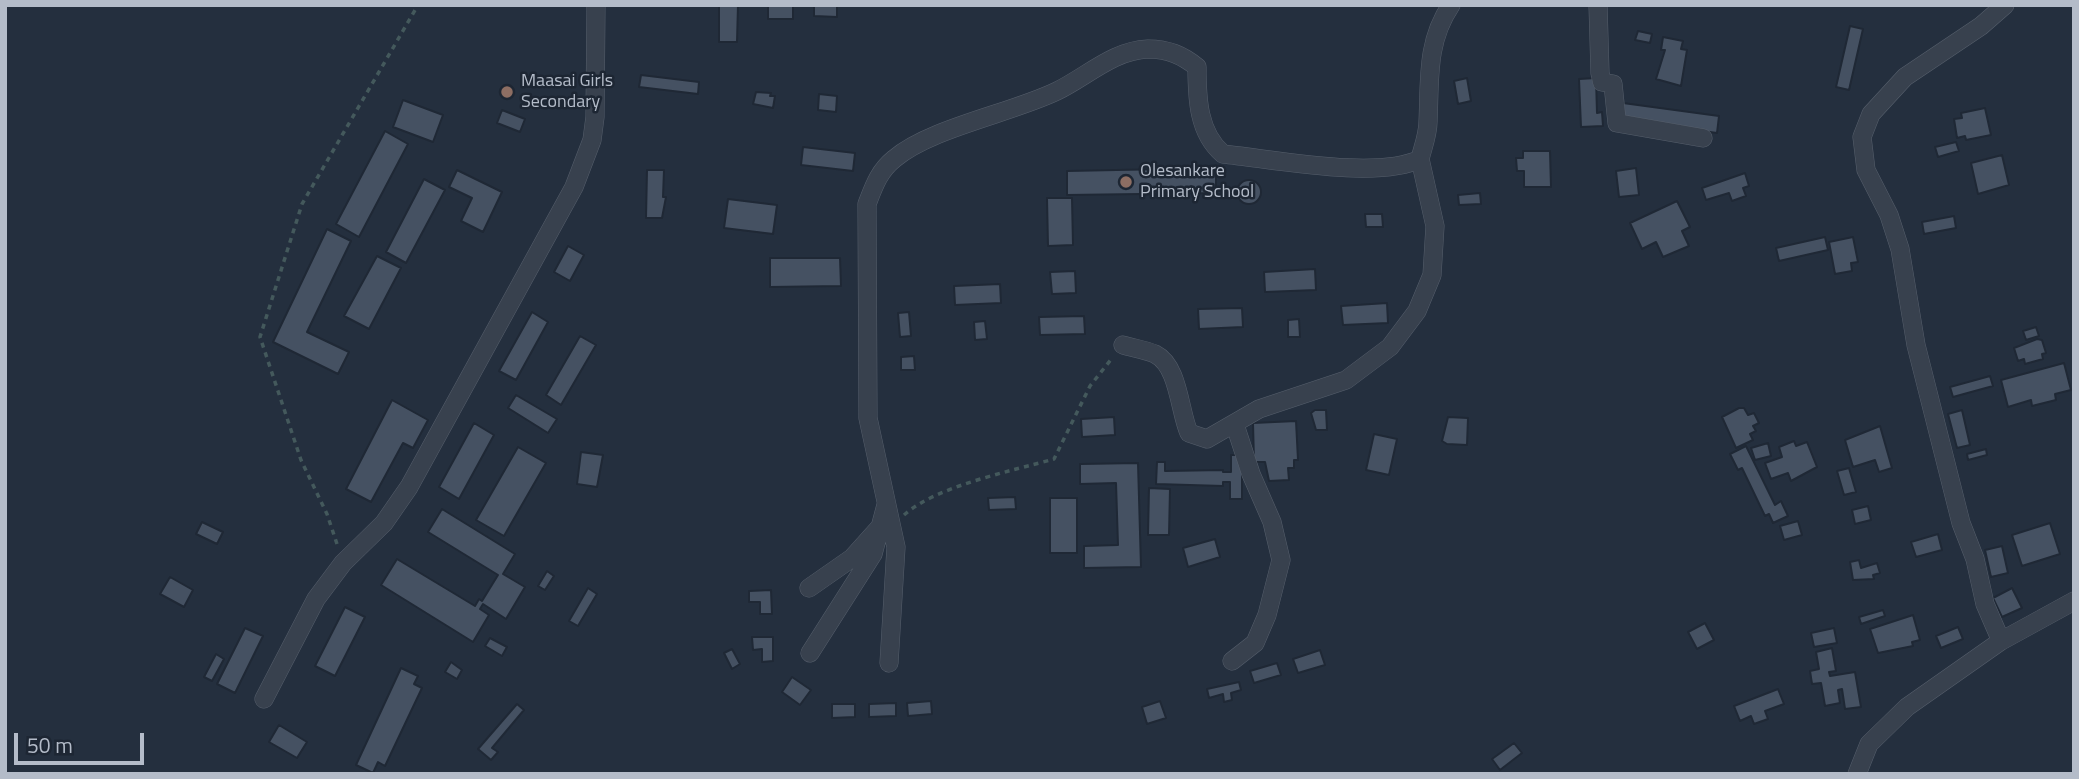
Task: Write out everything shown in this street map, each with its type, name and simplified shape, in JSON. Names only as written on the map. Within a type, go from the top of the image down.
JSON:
[{"type":"street","points":[[264,699],[316,599],[343,563],[384,523],[409,487],[574,187],[592,140],[595,117],[596,5]]},
{"type":"street","points":[[1123,345],[1158,355],[1177,383],[1181,415],[1189,433],[1207,439],[1259,409],[1346,380],[1390,347],[1417,312],[1432,275],[1435,226],[1420,159],[1429,124],[1431,51],[1443,18],[1451,5]]},
{"type":"street","points":[[1598,5],[1600,73],[1602,82],[1607,86],[1613,84],[1618,123],[1703,138]]},
{"type":"street","points":[[2001,641],[1985,604],[1975,559],[1961,523],[1916,345],[1900,249],[1889,215],[1866,170],[1863,137],[1871,114],[1886,94],[1905,77],[1981,26],[2005,5]]},
{"type":"street","points":[[810,653],[873,554],[886,526],[887,498],[868,418],[867,204],[880,171],[896,156],[955,129],[1057,91],[1107,61],[1146,49],[1180,54],[1197,67],[1198,99],[1209,142],[1223,153],[1381,168],[1405,167],[1420,159]]},
{"type":"street","points":[[1232,661],[1255,643],[1267,615],[1281,560],[1272,522],[1251,474],[1235,425]]},
{"type":"street","points":[[809,588],[852,558],[886,526]]},
{"type":"street","points":[[886,526],[896,547],[889,663]]},
{"type":"street","points":[[1857,774],[1869,744],[1907,707],[2001,641],[2074,601]]},
{"type":"path","points":[[343,563],[327,514],[301,460],[260,337],[302,204],[418,5]]},
{"type":"path","points":[[886,526],[913,507],[965,483],[1054,458],[1090,386],[1123,345]]},
{"type":"building","points":[[719,5],[738,5],[737,42],[719,42]]},
{"type":"building","points":[[768,5],[793,5],[793,19],[768,19]]},
{"type":"building","points":[[814,5],[837,5],[837,17],[814,16]]},
{"type":"building","points":[[1850,26],[1863,29],[1849,90],[1836,87]]},
{"type":"building","points":[[1638,31],[1652,34],[1650,43],[1635,40]]},
{"type":"building","points":[[1663,37],[1683,41],[1681,49],[1687,50],[1681,86],[1656,79],[1665,50],[1661,50]]},
{"type":"building","points":[[641,75],[699,82],[698,94],[639,87]]},
{"type":"building","points":[[1467,78],[1471,101],[1458,104],[1454,81]]},
{"type":"building","points":[[1596,78],[1597,113],[1602,112],[1603,126],[1581,127],[1579,79]]},
{"type":"building","points":[[756,92],[771,93],[770,96],[775,96],[773,108],[753,104]]},
{"type":"building","points":[[819,94],[837,96],[836,112],[818,110]]},
{"type":"building","points":[[403,100],[443,115],[433,142],[393,127]]},
{"type":"building","points":[[1623,103],[1719,116],[1717,133],[1621,120]]},
{"type":"building","points":[[1985,108],[1991,135],[1966,140],[1965,136],[1957,138],[1954,119],[1962,118],[1961,113]]},
{"type":"building","points":[[502,110],[525,119],[520,132],[497,123]]},
{"type":"building","points":[[385,131],[408,144],[359,237],[336,224]]},
{"type":"building","points":[[1956,142],[1959,151],[1938,157],[1935,147]]},
{"type":"building","points":[[803,147],[855,153],[853,171],[801,165]]},
{"type":"building","points":[[1523,151],[1550,151],[1551,187],[1524,187],[1524,171],[1517,171],[1516,158],[1523,158]]},
{"type":"building","points":[[2002,155],[2009,185],[1978,194],[1971,163]]},
{"type":"building","points":[[1216,168],[1216,193],[1067,195],[1067,171]]},
{"type":"building","points":[[1636,168],[1639,195],[1619,197],[1616,171]]},
{"type":"building","points":[[457,170],[502,192],[483,232],[461,221],[472,198],[449,187]]},
{"type":"building","points":[[647,170],[664,170],[663,197],[666,197],[662,218],[646,218]]},
{"type":"building","points":[[1745,173],[1749,186],[1743,188],[1746,196],[1732,201],[1729,193],[1706,200],[1702,188]]},
{"type":"building","points":[[424,179],[445,190],[406,263],[386,252]]},
{"type":"building","points":[[1249,180],[1258,183],[1261,192],[1258,201],[1249,204],[1240,201],[1237,192],[1240,183]]},
{"type":"building","points":[[1480,193],[1481,204],[1459,205],[1458,195]]},
{"type":"building","points":[[1047,198],[1072,198],[1073,245],[1048,246]]},
{"type":"building","points":[[728,199],[777,205],[773,234],[724,228]]},
{"type":"building","points":[[1677,201],[1690,227],[1682,231],[1689,246],[1663,257],[1656,242],[1642,249],[1630,223]]},
{"type":"building","points":[[1365,214],[1382,214],[1383,227],[1366,227]]},
{"type":"building","points":[[1954,216],[1956,228],[1924,234],[1922,222]]},
{"type":"building","points":[[327,229],[351,241],[307,332],[349,352],[338,374],[273,342]]},
{"type":"building","points":[[1825,237],[1828,250],[1779,261],[1776,248]]},
{"type":"building","points":[[1853,237],[1858,262],[1851,263],[1852,271],[1835,274],[1829,242]]},
{"type":"building","points":[[568,246],[584,255],[570,281],[554,272]]},
{"type":"building","points":[[377,256],[401,268],[369,329],[344,316]]},
{"type":"building","points":[[770,258],[840,258],[841,286],[770,287]]},
{"type":"building","points":[[1315,269],[1316,290],[1265,292],[1264,272]]},
{"type":"building","points":[[1075,271],[1076,293],[1052,294],[1050,272]]},
{"type":"building","points":[[1000,284],[1001,303],[955,305],[954,286]]},
{"type":"building","points":[[1387,303],[1388,323],[1343,325],[1341,306]]},
{"type":"building","points":[[1242,308],[1243,327],[1199,329],[1198,309]]},
{"type":"building","points":[[532,312],[548,322],[516,380],[499,371]]},
{"type":"building","points":[[909,312],[911,336],[900,337],[898,313]]},
{"type":"building","points":[[1084,316],[1085,334],[1040,335],[1039,317]]},
{"type":"building","points":[[1299,319],[1300,337],[1288,337],[1288,320]]},
{"type":"building","points":[[985,321],[987,339],[975,340],[974,322]]},
{"type":"building","points":[[2036,327],[2039,336],[2026,340],[2023,331]]},
{"type":"building","points":[[580,336],[596,345],[561,405],[546,395]]},
{"type":"building","points":[[2037,339],[2042,340],[2046,353],[2042,354],[2043,359],[2025,364],[2024,359],[2018,361],[2014,348]]},
{"type":"building","points":[[914,356],[915,370],[901,370],[901,357]]},
{"type":"building","points":[[2064,363],[2071,390],[2055,394],[2056,400],[2032,406],[2031,400],[2008,407],[2001,380]]},
{"type":"building","points":[[1990,376],[1993,386],[1953,397],[1950,387]]},
{"type":"building","points":[[516,395],[557,419],[548,433],[508,408]]},
{"type":"building","points":[[392,400],[428,420],[413,448],[403,443],[371,502],[346,489]]},
{"type":"building","points":[[1744,408],[1748,415],[1754,413],[1759,423],[1753,426],[1756,431],[1750,434],[1753,440],[1736,448],[1722,417]]},
{"type":"building","points":[[1315,410],[1326,410],[1327,430],[1316,430],[1311,413]]},
{"type":"building","points":[[1962,410],[1970,445],[1957,448],[1948,414]]},
{"type":"building","points":[[1114,417],[1115,435],[1082,437],[1081,419]]},
{"type":"building","points":[[1448,417],[1468,418],[1467,445],[1447,444],[1442,441]]},
{"type":"building","points":[[1296,421],[1298,460],[1294,460],[1294,468],[1288,468],[1289,480],[1269,481],[1265,462],[1254,462],[1253,423]]},
{"type":"building","points":[[474,423],[494,435],[459,499],[439,487]]},
{"type":"building","points":[[1880,426],[1892,468],[1879,472],[1875,460],[1853,467],[1845,440]]},
{"type":"building","points":[[1374,434],[1397,439],[1389,475],[1366,470]]},
{"type":"building","points":[[1794,441],[1796,446],[1807,442],[1817,467],[1791,481],[1788,473],[1771,479],[1765,463],[1782,457],[1779,447]]},
{"type":"building","points":[[1768,443],[1771,456],[1755,460],[1751,448]]},
{"type":"building","points":[[1746,446],[1775,505],[1781,501],[1788,516],[1773,523],[1769,514],[1765,516],[1742,468],[1738,470],[1730,454]]},
{"type":"building","points":[[518,447],[546,463],[504,536],[476,520]]},
{"type":"building","points":[[1986,449],[1987,455],[1968,460],[1967,454]]},
{"type":"building","points":[[581,452],[603,455],[597,487],[577,484]]},
{"type":"building","points":[[1231,455],[1242,455],[1242,499],[1230,499],[1230,482],[1223,482],[1223,486],[1156,484],[1157,462],[1165,462],[1165,471],[1231,472]]},
{"type":"building","points":[[1138,463],[1141,567],[1084,568],[1084,546],[1118,545],[1116,483],[1080,484],[1080,464]]},
{"type":"building","points":[[1849,468],[1856,492],[1844,495],[1837,471]]},
{"type":"building","points":[[1149,488],[1170,489],[1169,535],[1148,535]]},
{"type":"building","points":[[1015,497],[1016,509],[989,510],[988,498]]},
{"type":"building","points":[[1050,498],[1077,498],[1077,553],[1050,553]]},
{"type":"building","points":[[1868,506],[1871,520],[1855,524],[1852,510]]},
{"type":"building","points":[[442,509],[515,554],[503,574],[525,587],[506,619],[483,604],[480,609],[489,615],[473,642],[381,585],[397,559],[475,606],[479,599],[482,601],[498,575],[428,532]]},
{"type":"building","points":[[1798,521],[1802,535],[1784,540],[1780,526]]},
{"type":"building","points":[[202,522],[223,532],[217,544],[196,534]]},
{"type":"building","points":[[2050,523],[2060,554],[2022,566],[2012,535]]},
{"type":"building","points":[[1938,534],[1942,550],[1916,557],[1911,542]]},
{"type":"building","points":[[1215,539],[1220,557],[1188,567],[1183,548]]},
{"type":"building","points":[[2002,546],[2008,573],[1991,577],[1985,550]]},
{"type":"building","points":[[1859,560],[1861,568],[1877,563],[1880,573],[1873,575],[1874,579],[1853,580],[1850,562]]},
{"type":"building","points":[[547,571],[554,576],[545,590],[538,586]]},
{"type":"building","points":[[170,577],[193,590],[184,607],[160,594]]},
{"type":"building","points":[[588,588],[597,594],[578,626],[569,621]]},
{"type":"building","points":[[2012,588],[2022,608],[2002,617],[1993,598]]},
{"type":"building","points":[[771,590],[772,614],[760,614],[760,602],[749,602],[749,591]]},
{"type":"building","points":[[345,607],[365,617],[335,676],[315,666]]},
{"type":"building","points":[[1883,610],[1885,616],[1861,624],[1859,617]]},
{"type":"building","points":[[1913,615],[1920,640],[1912,642],[1913,646],[1878,653],[1870,629]]},
{"type":"building","points":[[1705,623],[1714,640],[1697,649],[1688,632]]},
{"type":"building","points":[[1958,627],[1963,639],[1941,648],[1936,636]]},
{"type":"building","points":[[245,628],[263,636],[235,693],[217,684]]},
{"type":"building","points":[[1834,628],[1837,643],[1814,647],[1811,633]]},
{"type":"building","points":[[752,637],[773,637],[773,661],[762,662],[762,649],[753,650]]},
{"type":"building","points":[[490,638],[507,647],[502,656],[485,646]]},
{"type":"building","points":[[1832,648],[1836,671],[1829,672],[1830,676],[1855,672],[1861,707],[1845,709],[1842,689],[1838,690],[1840,703],[1825,706],[1821,683],[1812,684],[1810,671],[1819,669],[1816,652]]},
{"type":"building","points":[[732,649],[740,664],[732,669],[724,653]]},
{"type":"building","points":[[1320,650],[1325,665],[1298,673],[1293,659]]},
{"type":"building","points":[[216,654],[224,659],[212,681],[204,677]]},
{"type":"building","points":[[451,662],[462,670],[457,679],[445,672]]},
{"type":"building","points":[[1277,663],[1281,675],[1254,683],[1250,671]]},
{"type":"building","points":[[401,668],[418,676],[414,684],[422,688],[385,766],[378,762],[373,773],[356,765]]},
{"type":"building","points":[[792,677],[811,690],[800,705],[782,692]]},
{"type":"building","points":[[1239,682],[1241,690],[1231,693],[1232,700],[1224,702],[1223,694],[1209,698],[1207,689]]},
{"type":"building","points":[[1778,689],[1784,704],[1765,711],[1768,719],[1754,724],[1751,716],[1740,721],[1734,706]]},
{"type":"building","points":[[931,701],[932,714],[908,716],[907,703]]},
{"type":"building","points":[[1160,701],[1166,718],[1147,724],[1142,707]]},
{"type":"building","points":[[896,703],[896,716],[869,717],[869,704]]},
{"type":"building","points":[[517,704],[524,710],[492,748],[498,752],[491,760],[478,749]]},
{"type":"building","points":[[832,704],[855,704],[855,717],[832,718]]},
{"type":"building","points":[[279,725],[307,742],[297,758],[269,742]]},
{"type":"building","points":[[1514,743],[1522,753],[1500,770],[1492,759]]},
{"type":"place","name":"Maasai Girls Secondary","points":[[507,92]]},
{"type":"place","name":"Olesankare Primary School","points":[[1126,182]]}]
